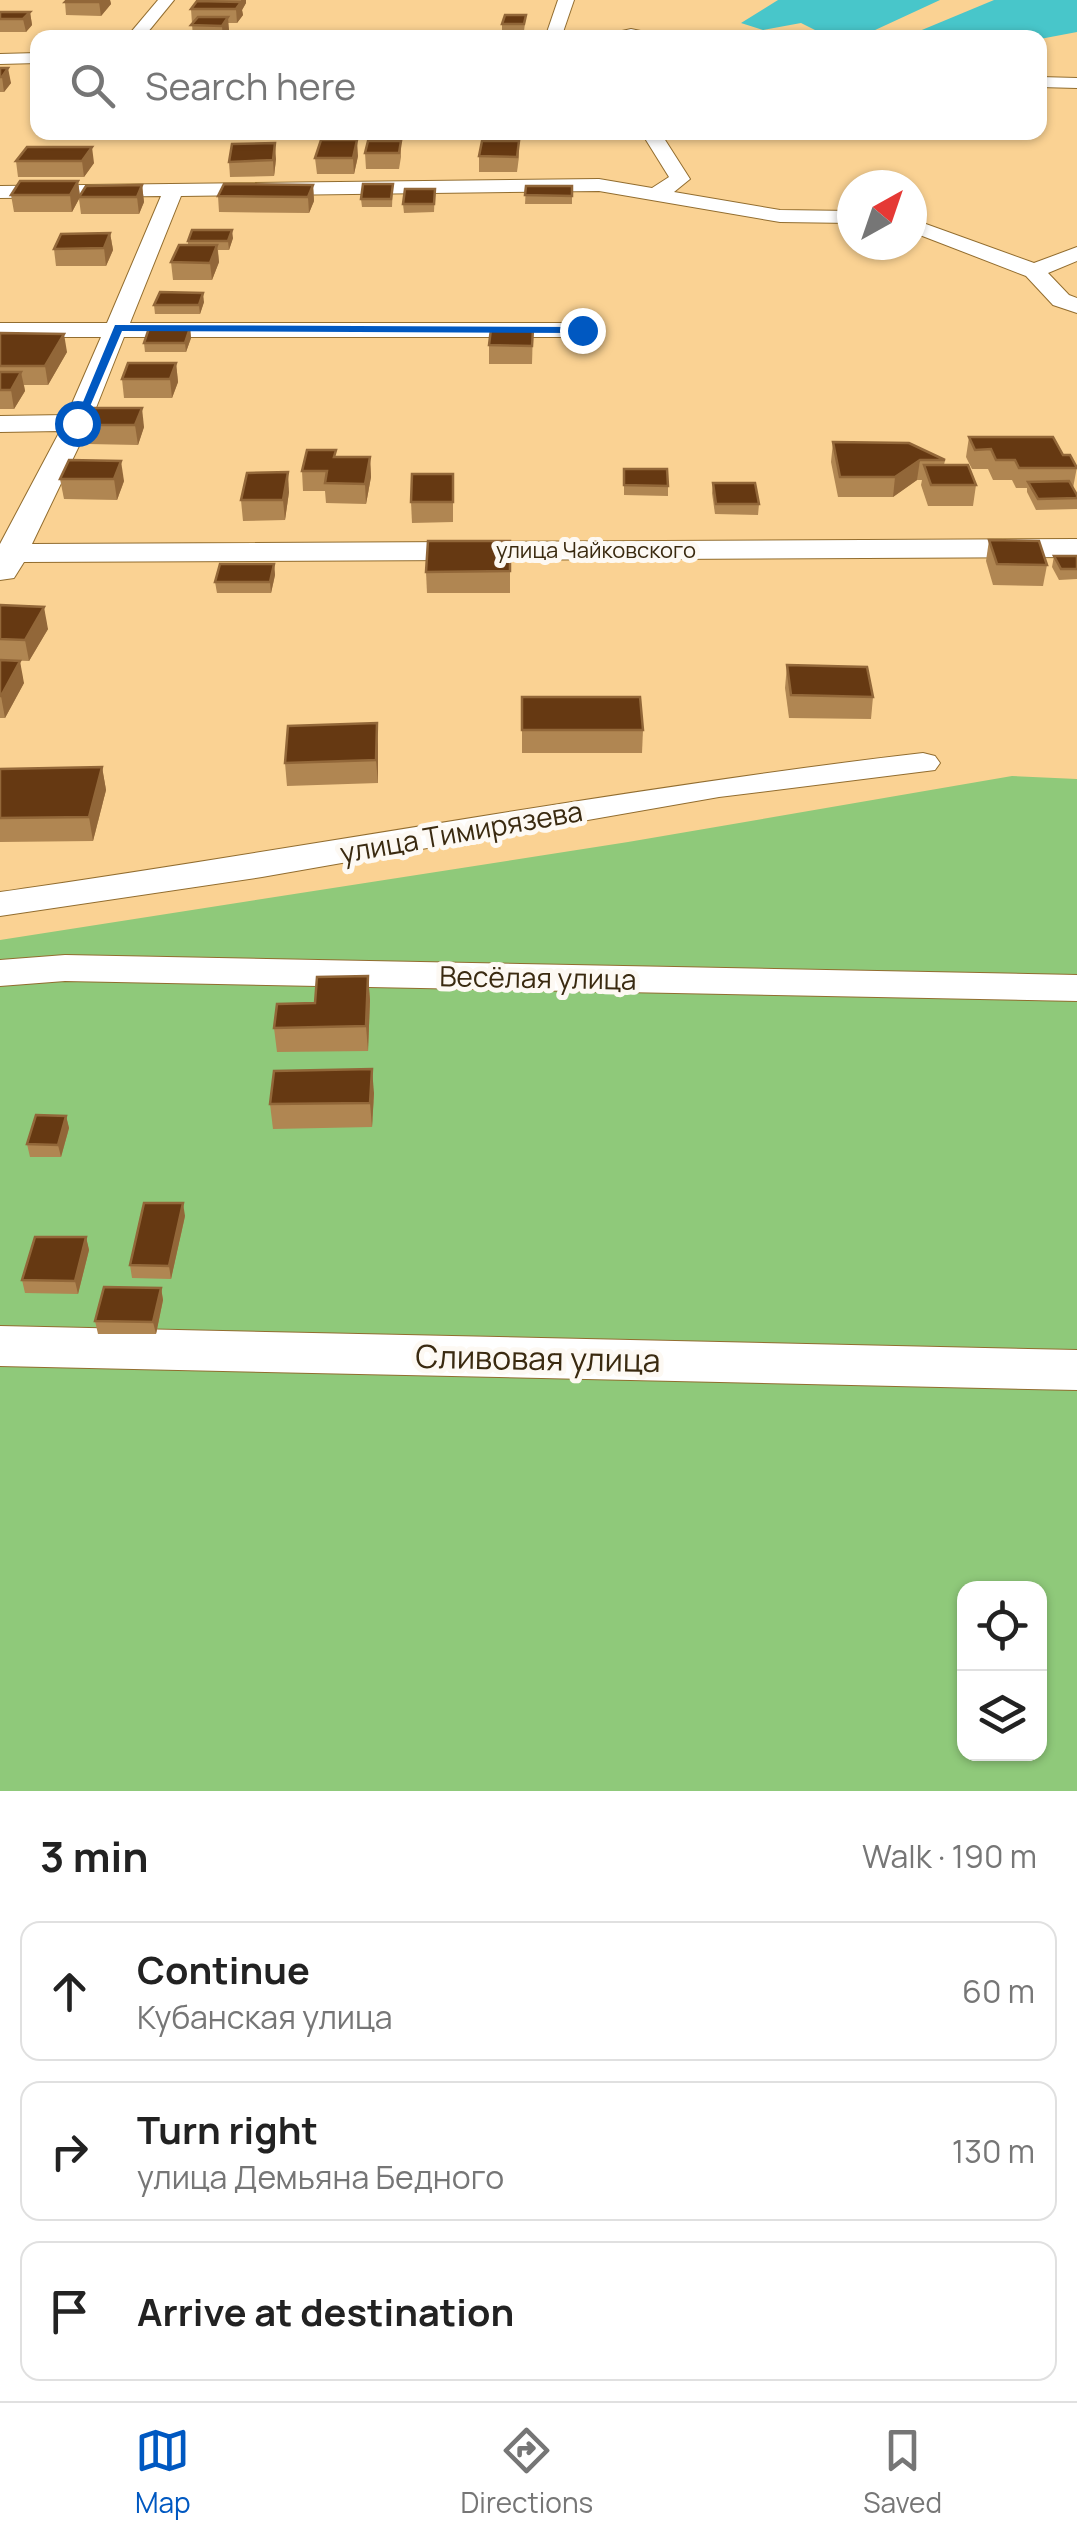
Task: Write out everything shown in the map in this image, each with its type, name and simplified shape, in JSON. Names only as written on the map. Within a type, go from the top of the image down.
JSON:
[{"type":"street","points":[[141,30],[166,0]]},
{"type":"street","points":[[556,30],[566,0]]},
{"type":"street","points":[[0,58],[30,58]]},
{"type":"street","points":[[1047,82],[1077,84]]},
{"type":"street","points":[[655,140],[680,179],[655,195]]},
{"type":"street","points":[[0,192],[599,185],[780,216],[837,217]]},
{"type":"street","points":[[5,562],[77,423],[174,191]]},
{"type":"street","points":[[927,231],[1034,271],[1062,300],[1077,306]]},
{"type":"street","points":[[1034,271],[1077,253]]},
{"type":"street","points":[[0,330],[582,330]]},
{"type":"street","points":[[0,424],[77,423]]},
{"type":"street","name":"улица Чайковского","points":[[5,562],[1074,548]]},
{"type":"street","name":"улица Тимирязева","points":[[0,904],[262,866],[719,786],[923,763]]},
{"type":"street","name":"Весёлая улица","points":[[0,972],[85,968],[1077,988]]},
{"type":"street","name":"Сливовая улица","points":[[0,1346],[1077,1370]]},
{"type":"green space","points":[[1012,776],[1077,779],[1077,1791],[0,1791],[0,940],[628,842]]},
{"type":"water","points":[[778,0],[940,0],[875,30],[815,30],[801,23],[763,30],[741,23]]},
{"type":"water","points":[[994,0],[1077,0],[1077,32],[1047,38],[1047,30],[922,30]]},
{"type":"building","points":[[67,0],[101,0],[65,2]]},
{"type":"building","points":[[197,1],[241,2],[236,9],[191,9]]},
{"type":"building","points":[[0,12],[30,12],[23,19],[0,19]]},
{"type":"building","points":[[505,15],[526,15],[524,24],[502,24]]},
{"type":"building","points":[[198,17],[228,17],[222,26],[191,25]]},
{"type":"building","points":[[321,140],[357,140],[353,158],[315,158]]},
{"type":"building","points":[[368,141],[401,141],[399,153],[365,153]]},
{"type":"building","points":[[482,141],[519,141],[517,157],[479,156]]},
{"type":"building","points":[[275,143],[273,160],[229,162],[232,144]]},
{"type":"building","points":[[27,147],[92,147],[82,161],[16,161]]},
{"type":"building","points":[[20,181],[78,181],[70,195],[11,195]]},
{"type":"building","points":[[224,184],[313,185],[308,197],[218,196]]},
{"type":"building","points":[[363,184],[393,184],[391,199],[361,199]]},
{"type":"building","points":[[142,185],[137,197],[79,197],[86,186]]},
{"type":"building","points":[[526,186],[572,186],[572,196],[525,195]]},
{"type":"building","points":[[405,189],[435,189],[434,204],[403,204]]},
{"type":"building","points":[[192,230],[232,230],[228,241],[188,241]]},
{"type":"building","points":[[110,233],[104,248],[54,249],[61,234]]},
{"type":"building","points":[[179,245],[217,245],[210,263],[171,262]]},
{"type":"building","points":[[160,292],[203,293],[199,305],[154,305]]},
{"type":"building","points":[[149,328],[190,328],[185,343],[144,343]]},
{"type":"building","points":[[491,329],[533,329],[532,346],[489,345]]},
{"type":"building","points":[[0,333],[64,334],[45,366],[0,366]]},
{"type":"building","points":[[128,363],[176,363],[170,379],[122,379]]},
{"type":"building","points":[[0,372],[21,372],[11,390],[0,390]]},
{"type":"building","points":[[92,408],[142,408],[135,425],[85,425]]},
{"type":"building","points":[[969,437],[1053,437],[1063,455],[1070,455],[1077,468],[1019,468],[1015,460],[996,460],[991,449],[975,450]]},
{"type":"building","points":[[833,442],[909,443],[945,460],[920,460],[895,477],[840,477]]},
{"type":"building","points":[[307,450],[336,450],[334,457],[370,457],[365,484],[325,483],[327,471],[302,471]]},
{"type":"building","points":[[69,460],[121,461],[114,479],[60,479]]},
{"type":"building","points":[[924,465],[968,465],[976,485],[931,485]]},
{"type":"building","points":[[624,469],[667,469],[668,486],[624,485]]},
{"type":"building","points":[[288,472],[283,500],[241,500],[247,473]]},
{"type":"building","points":[[412,474],[453,474],[453,502],[411,502]]},
{"type":"building","points":[[1069,481],[1077,498],[1038,499],[1028,482]]},
{"type":"building","points":[[713,483],[755,483],[759,504],[716,504]]},
{"type":"building","points":[[989,540],[1039,541],[1047,565],[997,564]]},
{"type":"building","points":[[428,541],[510,541],[510,571],[426,572]]},
{"type":"building","points":[[1054,556],[1077,556],[1077,569],[1061,569]]},
{"type":"building","points":[[220,564],[274,564],[270,582],[215,582]]},
{"type":"building","points":[[0,605],[44,607],[25,640],[0,639]]},
{"type":"building","points":[[0,660],[20,661],[1,696],[0,696]]},
{"type":"building","points":[[787,665],[867,667],[873,697],[791,695]]},
{"type":"building","points":[[522,697],[640,697],[643,730],[522,730]]},
{"type":"building","points":[[377,723],[376,760],[285,763],[288,726]]},
{"type":"building","points":[[102,767],[89,817],[0,818],[0,769]]},
{"type":"building","points":[[368,976],[366,1026],[274,1028],[277,1004],[315,1003],[317,977]]},
{"type":"building","points":[[372,1069],[370,1103],[270,1104],[274,1071]]},
{"type":"building","points":[[36,1115],[66,1116],[58,1145],[27,1144]]},
{"type":"building","points":[[144,1203],[183,1203],[169,1266],[130,1265]]},
{"type":"building","points":[[35,1237],[86,1237],[75,1281],[22,1280]]},
{"type":"building","points":[[104,1287],[161,1288],[153,1322],[95,1321]]},
{"type":"route","points":[[77,423],[118,328],[582,330]]}]
